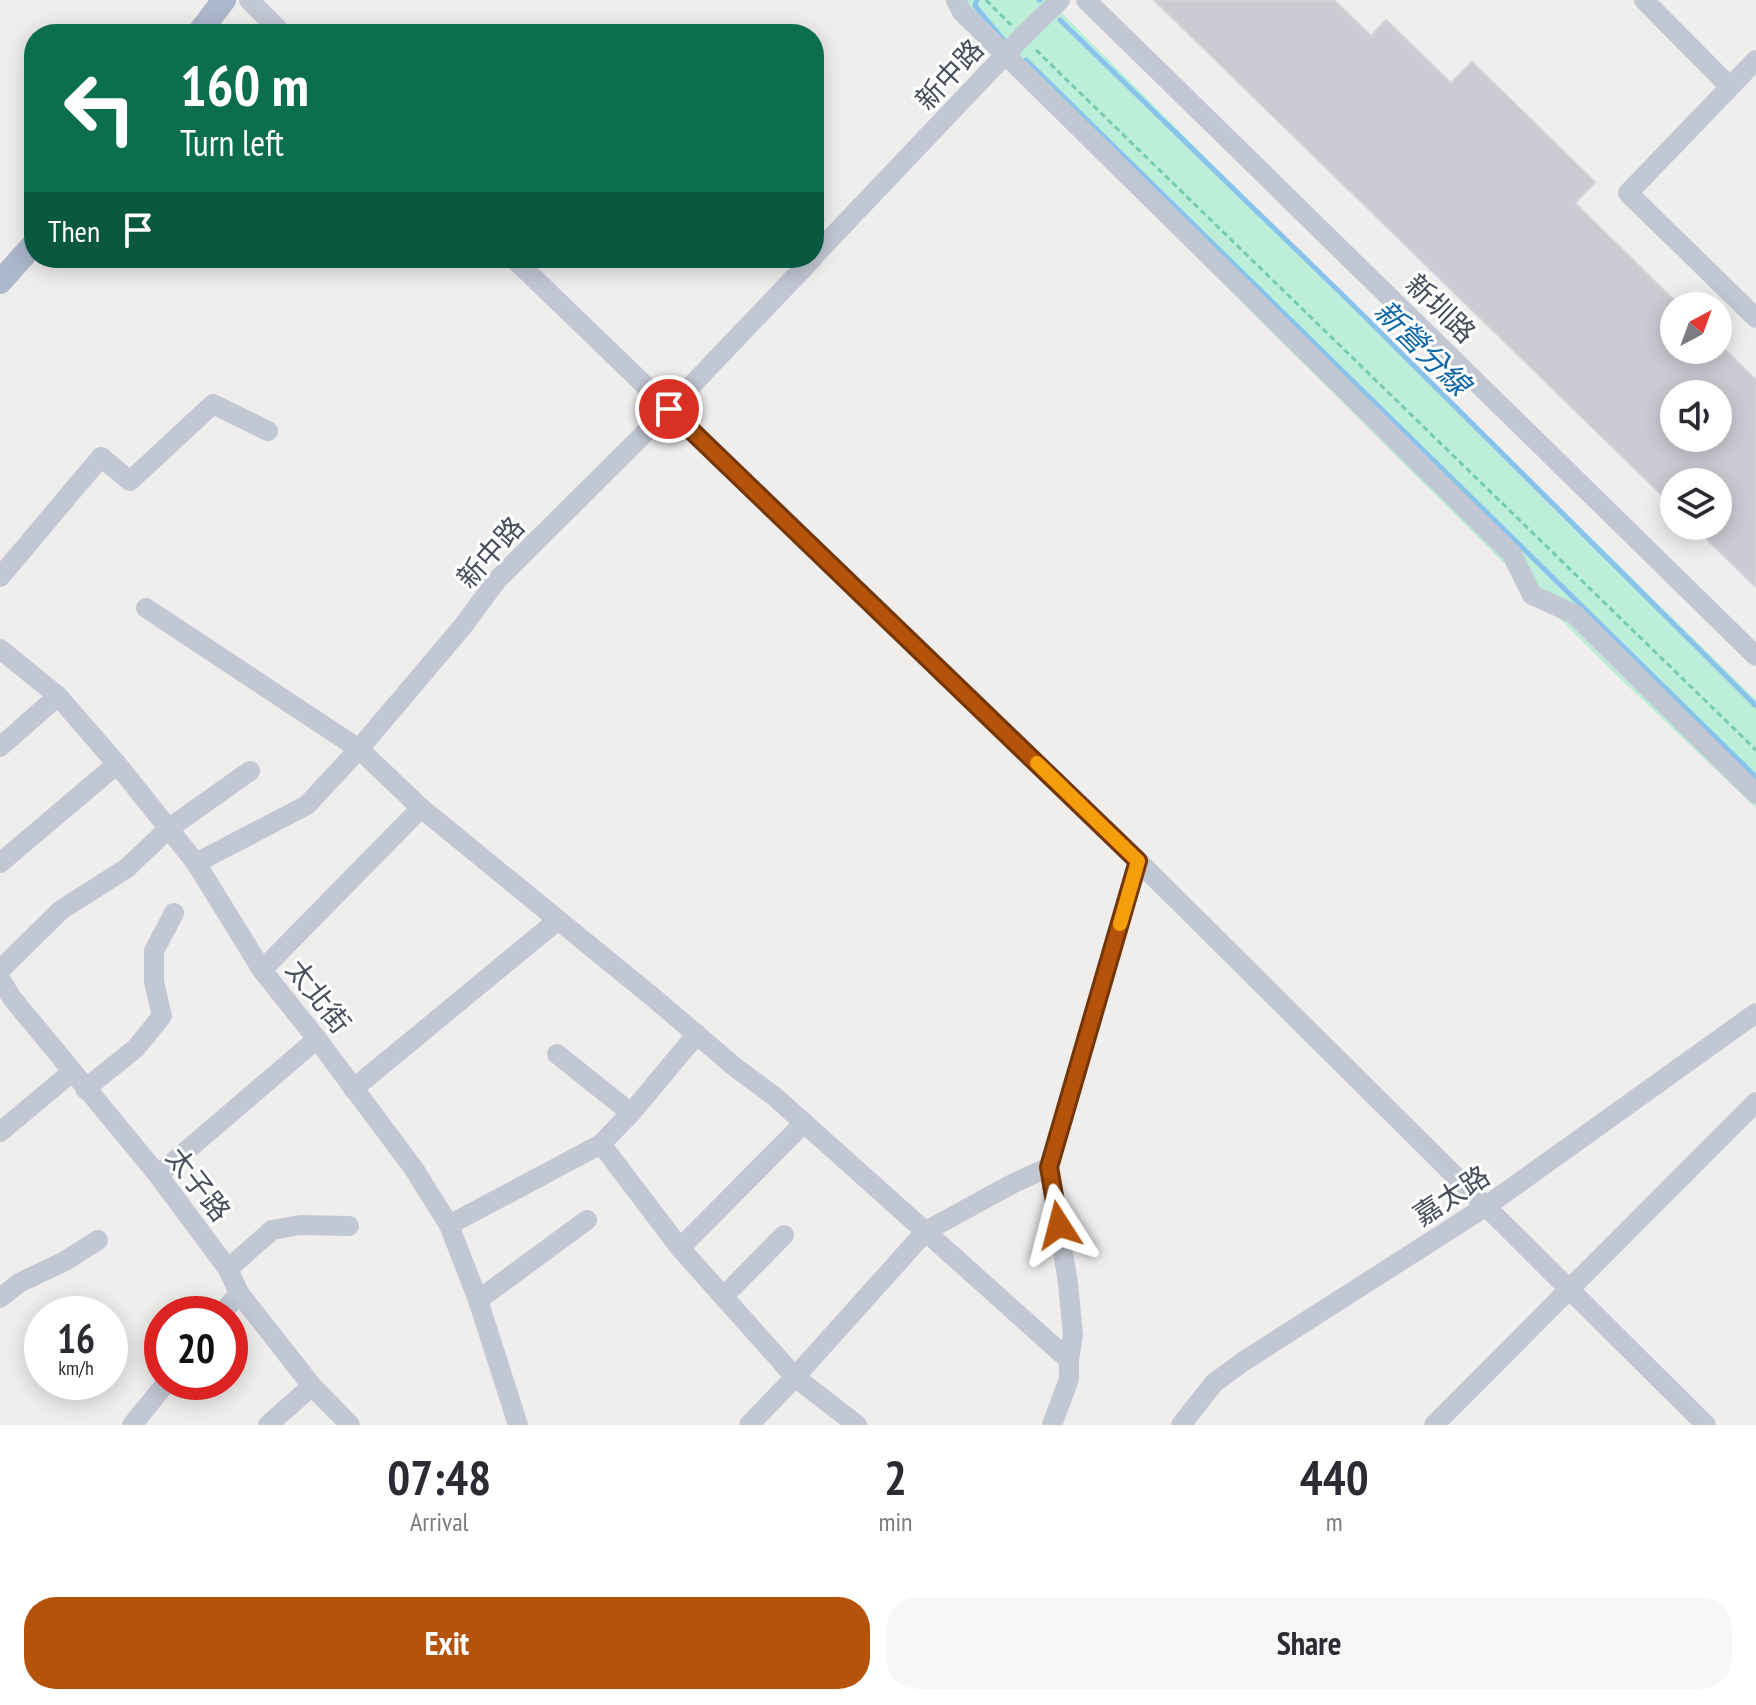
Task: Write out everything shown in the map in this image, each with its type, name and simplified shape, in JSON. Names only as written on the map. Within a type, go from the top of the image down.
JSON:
[{"type":"main road","points":[[206,24],[224,0]]},
{"type":"main road","points":[[0,282],[24,255]]},
{"type":"street","points":[[249,0],[273,24]]},
{"type":"street","points":[[956,0],[962,12],[1512,554],[1532,595],[1574,614],[1756,794]]},
{"type":"street","name":"新中路","points":[[824,245],[1060,0]]},
{"type":"street","name":"新圳路","points":[[1086,0],[1756,656]]},
{"type":"street","points":[[1644,0],[1730,87]]},
{"type":"street","points":[[1756,60],[1628,193],[1756,318]]},
{"type":"street","points":[[523,268],[1138,861],[1706,1425]]},
{"type":"street","name":"新中路","points":[[196,863],[307,805],[359,749],[463,626],[497,580],[669,409],[803,268]]},
{"type":"street","points":[[0,577],[101,457],[130,481],[213,404],[268,431]]},
{"type":"street","points":[[146,608],[359,749],[421,808],[774,1096],[1069,1360]]},
{"type":"street","name":"太北街","points":[[0,649],[58,696],[196,863],[262,970],[414,1169],[449,1225],[478,1300],[518,1425]]},
{"type":"street","points":[[0,747],[58,696]]},
{"type":"street","points":[[0,863],[117,764]]},
{"type":"street","points":[[0,970],[61,910],[127,868],[168,829],[250,771]]},
{"type":"street","points":[[262,970],[421,808]]},
{"type":"street","points":[[1052,1425],[1069,1379],[1073,1335],[1068,1283],[1049,1167],[1138,861]]},
{"type":"street","points":[[85,1089],[136,1048],[162,1016],[154,982],[154,951],[174,913]]},
{"type":"street","points":[[353,1089],[558,920]]},
{"type":"street","name":"太子路","points":[[0,979],[6,998],[158,1175],[228,1269],[239,1293],[312,1386],[350,1425]]},
{"type":"street","name":"嘉太路","points":[[1181,1425],[1214,1383],[1244,1361],[1485,1207],[1756,1013]]},
{"type":"street","points":[[449,1225],[601,1144],[697,1034]]},
{"type":"street","points":[[158,1175],[317,1039]]},
{"type":"street","points":[[557,1054],[631,1113]]},
{"type":"street","points":[[0,1132],[72,1072]]},
{"type":"street","points":[[1434,1425],[1756,1102]]},
{"type":"street","points":[[680,1248],[804,1123]]},
{"type":"street","points":[[601,1144],[680,1248],[795,1377],[857,1425]]},
{"type":"street","points":[[749,1425],[926,1231],[1049,1167]]},
{"type":"street","points":[[478,1300],[587,1220]]},
{"type":"street","points":[[228,1269],[272,1230],[300,1225],[349,1226]]},
{"type":"street","points":[[724,1296],[784,1235]]},
{"type":"street","points":[[0,1298],[19,1283],[65,1261],[98,1240]]},
{"type":"street","points":[[268,1425],[312,1386]]},
{"type":"street","points":[[132,1425],[152,1400]]},
{"type":"path","points":[[986,0],[1756,750]]},
{"type":"green space","points":[[947,0],[1049,0],[1756,700],[1756,808],[1612,671],[1092,153]]},
{"type":"building","points":[[1154,0],[1334,0],[1371,36],[1386,20],[1451,83],[1472,62],[1595,182],[1575,203],[1666,292],[1660,292],[1660,364],[1732,364],[1732,357],[1756,380],[1756,587],[1707,540],[1732,540],[1732,468],[1660,468],[1660,493]]},
{"type":"waterway","points":[[977,0],[975,6],[1003,39]]},
{"type":"waterway","name":"新營分線","points":[[1060,20],[1350,302],[1756,706]]},
{"type":"waterway","points":[[1026,60],[1756,777]]},
{"type":"slow traffic","points":[[1037,763],[1138,861],[1120,924]]},
{"type":"route","points":[[669,409],[1138,861],[1049,1167],[1059,1225]]}]
